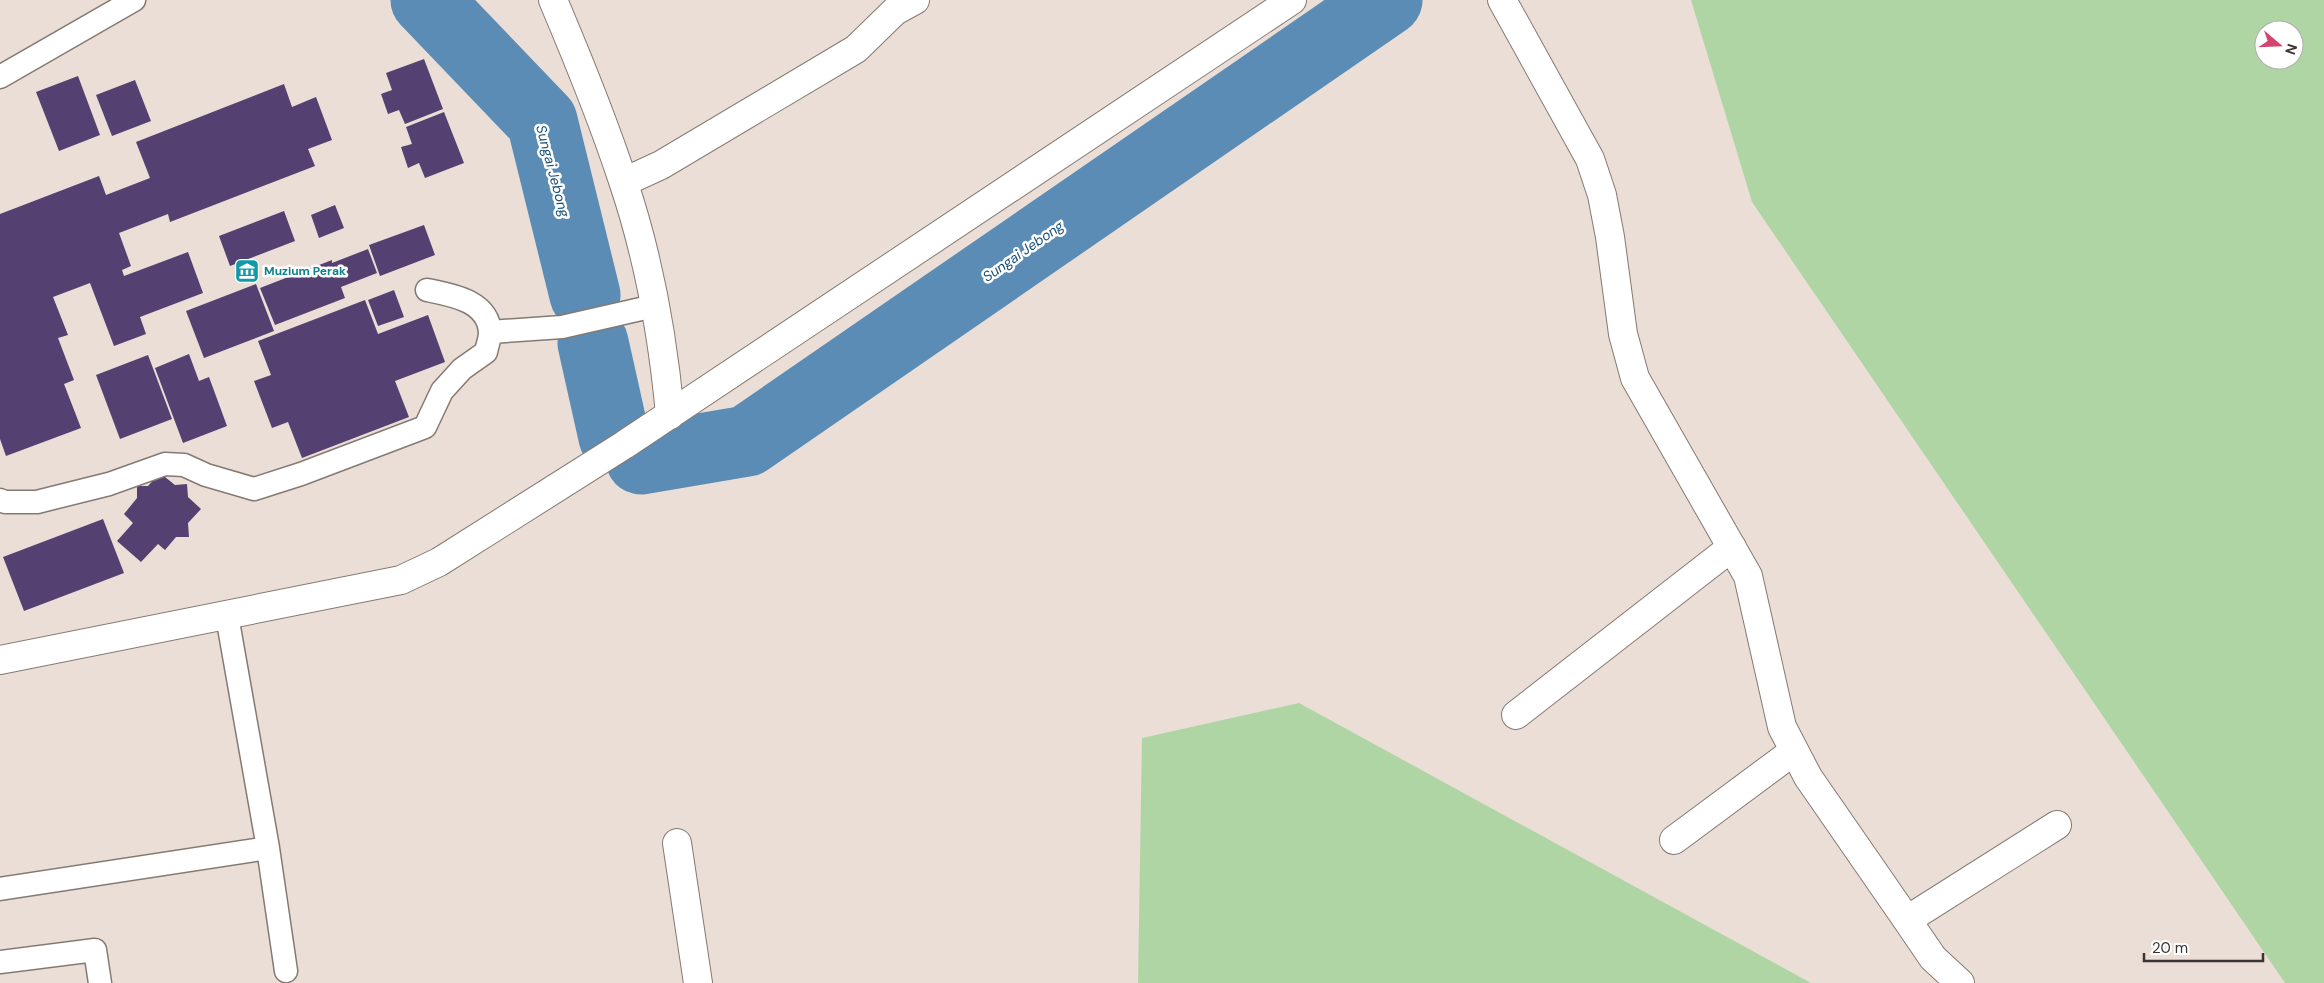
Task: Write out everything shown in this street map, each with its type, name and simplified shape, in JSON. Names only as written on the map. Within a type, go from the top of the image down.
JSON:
[{"type":"street","points":[[553,0],[624,182],[654,306],[664,358],[670,415]]},
{"type":"street","points":[[0,660],[401,580],[439,562],[670,415],[1292,0]]},
{"type":"street","points":[[1502,0],[1590,159],[1602,195],[1610,237],[1623,334],[1635,378],[1748,576],[1782,727],[1808,776],[1906,920],[1934,958],[1960,983]]},
{"type":"street","points":[[624,182],[661,165],[856,49],[900,4]]},
{"type":"street","points":[[1516,715],[1732,547]]},
{"type":"street","points":[[1674,840],[1794,751]]},
{"type":"street","points":[[1906,920],[2057,825]]},
{"type":"street","points":[[678,843],[698,983]]},
{"type":"lane","points":[[0,77],[134,0]]},
{"type":"lane","points":[[0,500],[4,502],[37,502],[108,484],[165,464],[184,465],[206,475],[254,489],[302,474],[425,427],[442,391],[462,369],[486,352],[490,332],[484,313],[461,297],[427,290]]},
{"type":"lane","points":[[490,332],[562,327],[654,306]]},
{"type":"lane","points":[[227,616],[268,848],[286,970]]},
{"type":"lane","points":[[0,889],[268,848]]},
{"type":"lane","points":[[0,962],[95,950],[100,983]]},
{"type":"green space","points":[[1691,0],[2324,0],[2324,983],[2285,983],[1752,202]]},
{"type":"green space","points":[[1299,703],[1811,983],[1138,983],[1142,738]]},
{"type":"building","points":[[424,59],[443,109],[405,124],[399,110],[388,114],[381,94],[392,90],[386,73]]},
{"type":"building","points":[[78,76],[100,135],[59,151],[36,92]]},
{"type":"building","points":[[135,80],[151,121],[112,136],[96,95]]},
{"type":"building","points":[[284,84],[292,107],[316,97],[332,140],[308,149],[315,166],[170,222],[168,214],[119,233],[131,266],[122,270],[124,276],[188,252],[203,293],[140,317],[146,334],[114,346],[90,283],[53,297],[68,335],[58,338],[74,380],[64,384],[81,428],[6,456],[0,439],[0,214],[99,176],[106,195],[150,178],[136,142]]},
{"type":"building","points":[[444,112],[464,163],[425,178],[419,163],[408,168],[401,147],[412,144],[406,127]]},
{"type":"building","points":[[335,205],[344,228],[319,238],[311,215]]},
{"type":"building","points":[[284,211],[295,241],[230,266],[219,236]]},
{"type":"building","points":[[424,225],[435,255],[380,276],[369,245]]},
{"type":"building","points":[[368,249],[377,273],[341,287],[345,298],[275,325],[260,288],[332,260],[332,263]]},
{"type":"building","points":[[256,284],[274,331],[204,358],[186,311]]},
{"type":"building","points":[[394,290],[404,317],[378,326],[368,300]]},
{"type":"building","points":[[365,300],[378,334],[428,315],[445,362],[395,381],[409,417],[302,458],[288,422],[272,428],[254,381],[271,375],[258,341]]},
{"type":"building","points":[[189,354],[199,381],[209,377],[227,426],[183,443],[155,368]]},
{"type":"building","points":[[148,355],[172,419],[120,439],[96,375]]},
{"type":"building","points":[[160,473],[175,485],[187,484],[188,497],[201,509],[188,523],[189,537],[176,537],[165,550],[158,544],[141,562],[117,541],[133,523],[124,514],[137,498],[137,486],[148,486]]},
{"type":"building","points":[[103,519],[124,573],[24,611],[3,557]]},
{"type":"waterway","name":"Sungai Jebong","points":[[426,0],[542,121],[585,295]]},
{"type":"waterway","name":"Sungai Jebong","points":[[641,459],[747,441],[1387,0]]},
{"type":"waterway","name":"Sungai Jebong","points":[[593,343],[614,437]]},
{"type":"place","name":"Muzium Perak","points":[[247,271]]}]
